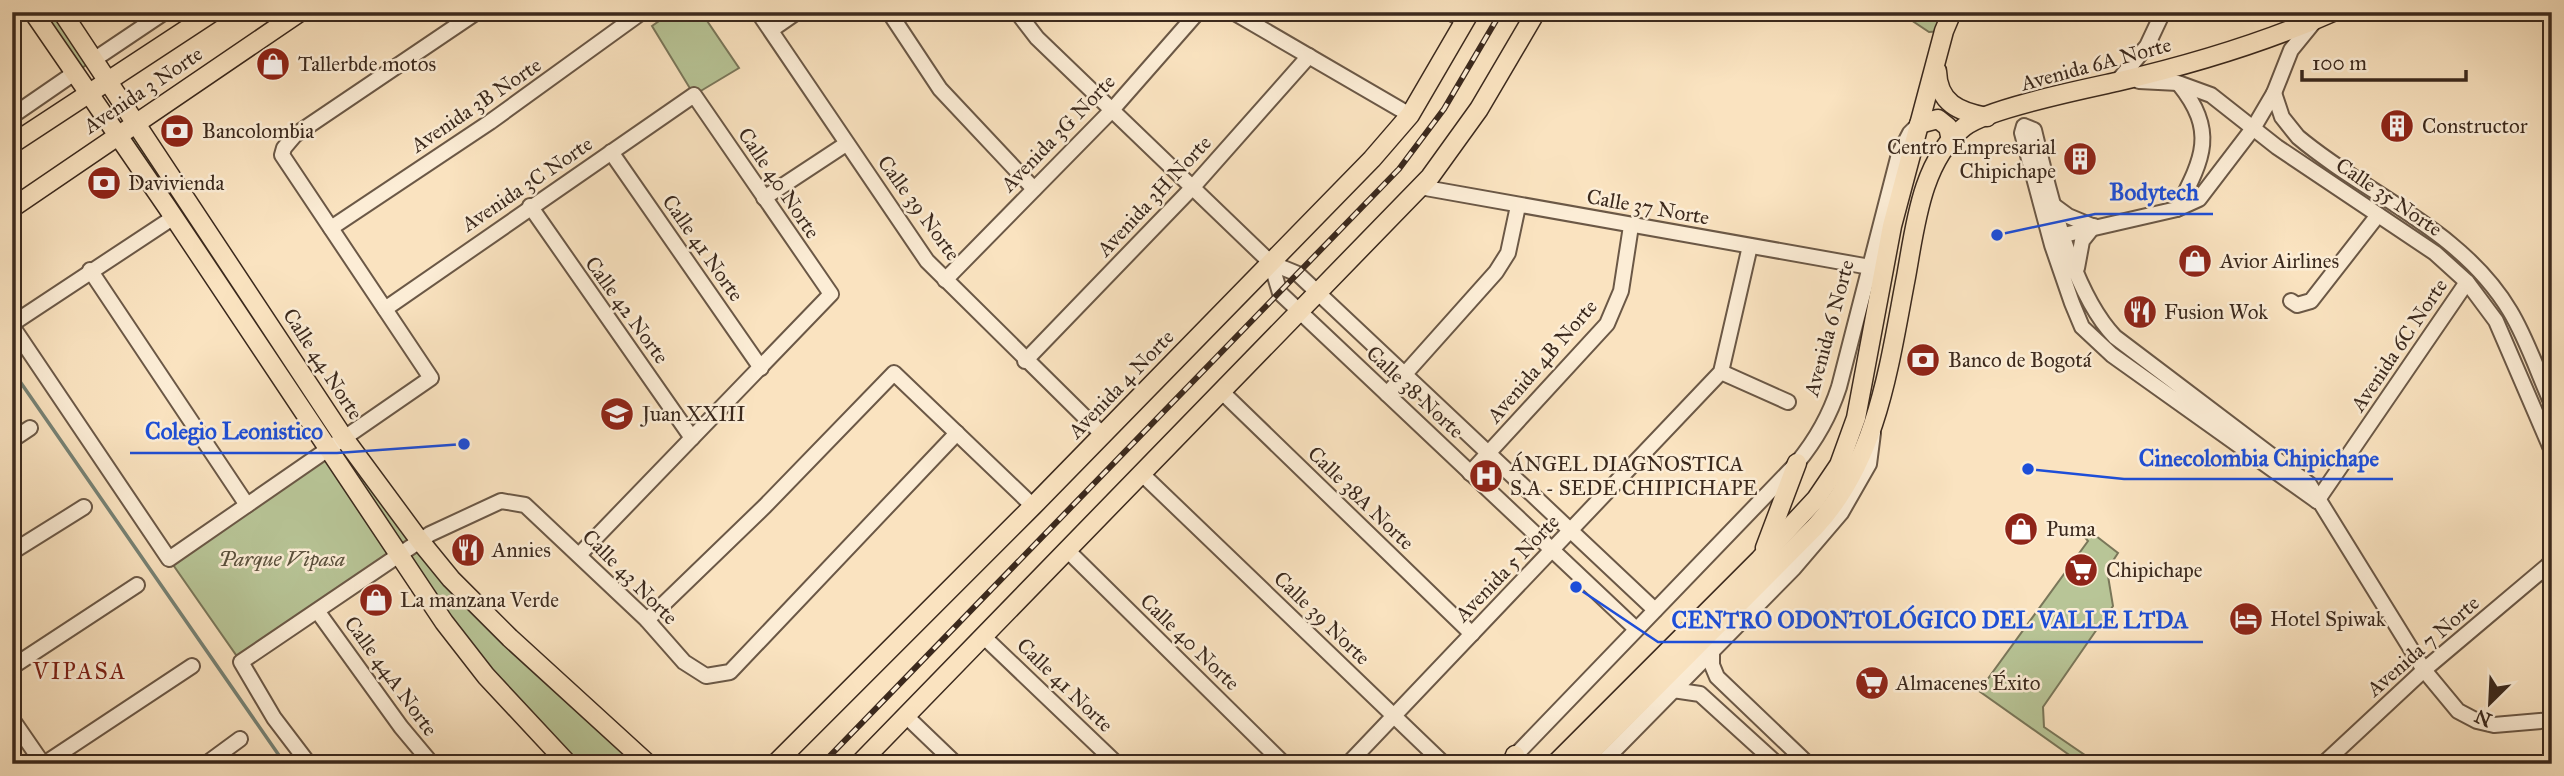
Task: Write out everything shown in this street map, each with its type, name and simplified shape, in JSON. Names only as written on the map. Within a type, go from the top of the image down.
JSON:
[{"type":"main road","name":"Calle 44 Norte","points":[[33,12],[73,74],[174,217],[326,450],[444,622],[486,676],[568,764]]},
{"type":"main road","name":"Calle 44 Norte","points":[[62,12],[344,438],[420,541],[451,579],[510,638],[648,764]]},
{"type":"main road","name":"Avenida 3 Norte","points":[[12,144],[213,12]]},
{"type":"main road","name":"Avenida 3 Norte","points":[[12,208],[300,12]]},
{"type":"main road","points":[[859,764],[1420,187],[1479,109],[1536,12]]},
{"type":"main road","name":"Avenida 6 Norte","points":[[1555,764],[1760,559],[1823,490],[1849,442],[1856,418],[1892,226],[1944,31],[1952,12]]},
{"type":"main road","name":"Avenida 6A Norte","points":[[1989,117],[2235,50],[2333,12]]},
{"type":"main road","name":"Avenida 4 Norte","points":[[775,764],[1033,506],[1372,159],[1409,115],[1461,15]]},
{"type":"main road","points":[[1938,57],[1937,79],[1944,98],[1960,111],[1989,117]]},
{"type":"main road","points":[[1578,764],[1832,508],[1855,473],[1874,424],[1919,210],[1930,176],[1951,140],[1965,125],[1989,117]]},
{"type":"main road","points":[[1919,124],[1938,119],[1948,127],[1951,140]]},
{"type":"main road","points":[[1878,238],[1892,226]]},
{"type":"main road","points":[[1760,559],[1797,463]]},
{"type":"street","points":[[95,59],[165,12]]},
{"type":"street","points":[[174,217],[90,270],[12,325],[169,559],[431,378],[286,163],[284,148],[295,135],[477,12]]},
{"type":"street","name":"Calle 39 Norte","points":[[758,12],[927,261],[1103,435]]},
{"type":"street","points":[[771,30],[797,12]]},
{"type":"street","points":[[889,12],[940,89],[1034,189]]},
{"type":"street","name":"Calle 38 Norte","points":[[1017,12],[1037,38],[1271,263],[1298,274],[1655,610]]},
{"type":"street","name":"Avenida 3G Norte","points":[[945,280],[1112,110],[1198,12]]},
{"type":"street","points":[[1233,12],[1409,115]]},
{"type":"street","points":[[2116,82],[2147,46],[2163,12]]},
{"type":"street","name":"Avenida 3B Norte","points":[[331,228],[643,13]]},
{"type":"street","points":[[2057,236],[2178,209],[2199,199],[2254,127],[2274,93],[2291,50],[2315,20]]},
{"type":"street","name":"Avenida 3H Norte","points":[[1026,361],[1192,188],[1309,56]]},
{"type":"street","points":[[12,116],[73,74]]},
{"type":"street","name":"Calle 35 Norte","points":[[2116,82],[2178,83],[2211,94],[2277,147],[2435,253],[2467,282],[2496,321],[2552,451]]},
{"type":"street","points":[[2178,83],[2200,116],[2204,133],[2198,169],[2178,209]]},
{"type":"street","name":"Calle 35 Norte","points":[[2274,93],[2282,117],[2298,137],[2442,237],[2486,278],[2511,312],[2552,404]]},
{"type":"street","name":"Avenida 3C Norte","points":[[385,309],[694,94]]},
{"type":"street","name":"Calle 40 Norte","points":[[694,94],[831,294],[761,368]]},
{"type":"street","name":"Avenida 6 Norte","points":[[1512,761],[1797,463],[1820,430],[1835,400],[1899,154],[1910,133],[1919,124]]},
{"type":"street","points":[[2317,501],[2094,340],[2082,327],[2072,303],[2057,236],[2053,205],[2034,130],[2024,126],[2022,132],[2057,236],[2077,270],[2098,316],[2115,338],[2309,484],[2317,501],[2424,670],[2458,710],[2477,721],[2494,725],[2552,720]]},
{"type":"street","points":[[764,198],[846,144]]},
{"type":"street","name":"Calle 41 Norte","points":[[611,152],[761,368]]},
{"type":"street","name":"Calle 37 Norte","points":[[1420,187],[1870,267]]},
{"type":"street","points":[[2053,205],[2068,216],[2094,226]]},
{"type":"street","name":"Calle 42 Norte","points":[[530,206],[692,438]]},
{"type":"street","points":[[1387,394],[1496,272],[1508,253],[1518,206]]},
{"type":"street","points":[[2291,302],[2297,305],[2311,301],[2378,215]]},
{"type":"street","name":"Avenida 4B Norte","points":[[1470,472],[1607,324],[1621,291],[1631,226]]},
{"type":"street","points":[[2077,270],[2082,241],[2094,226]]},
{"type":"street","name":"Avenida 5 Norte","points":[[1348,764],[1572,532],[1721,372],[1750,246]]},
{"type":"street","name":"Calle 38 Norte","points":[[1271,263],[1280,292],[1636,629]]},
{"type":"street","points":[[90,270],[247,505]]},
{"type":"street","name":"Avenida 6C Norte","points":[[2317,501],[2467,282]]},
{"type":"street","points":[[579,555],[761,368]]},
{"type":"street","points":[[1721,372],[1788,402]]},
{"type":"street","points":[[647,620],[765,506],[894,373],[1033,506]]},
{"type":"street","name":"Calle 38A Norte","points":[[1221,391],[1472,634]]},
{"type":"street","points":[[1601,764],[1794,568],[1848,503],[1869,464],[1874,424]]},
{"type":"street","points":[[12,440],[30,428]]},
{"type":"street","name":"Calle 43 Norte","points":[[420,541],[501,501],[525,505],[647,620],[684,662],[706,676],[730,672],[957,433]]},
{"type":"street","name":"Calle 39 Norte","points":[[1141,473],[1444,764]]},
{"type":"street","points":[[12,552],[84,507]]},
{"type":"street","points":[[309,764],[274,718],[242,662],[420,541]]},
{"type":"street","name":"Calle 40 Norte","points":[[1067,550],[1284,764]]},
{"type":"street","name":"Avenida 7 Norte","points":[[2323,764],[2424,670],[2552,562]]},
{"type":"street","points":[[12,667],[137,585]]},
{"type":"street","name":"Calle 44A Norte","points":[[318,612],[401,727],[432,764]]},
{"type":"street","name":"Calle 41 Norte","points":[[983,636],[1117,764]]},
{"type":"street","points":[[1712,651],[1712,664],[1717,677],[1808,764]]},
{"type":"street","points":[[12,719],[44,764],[192,666]]},
{"type":"street","points":[[1674,690],[1700,695],[1777,764]]},
{"type":"street","points":[[906,716],[956,764]]},
{"type":"street","points":[[206,764],[240,739]]},
{"type":"green space","points":[[33,12],[62,12],[95,59],[73,74]]},
{"type":"green space","points":[[672,12],[701,12],[739,68],[694,95],[652,26]]},
{"type":"green space","points":[[1899,12],[1952,12],[1944,31],[1929,32]]},
{"type":"green space","name":"Parque Vipasa","points":[[136,122],[412,531],[648,764],[568,764],[486,676],[400,555],[241,662],[169,559],[326,450],[117,135]]},
{"type":"green space","points":[[2087,529],[2118,553],[2107,570],[2113,606],[2043,707],[2044,727],[2098,764],[2082,764],[1979,691],[2088,541],[2083,535]]},
{"type":"waterway","points":[[12,370],[285,764]]},
{"type":"railway","points":[[822,764],[1399,169],[1444,109],[1501,12]]},
{"type":"place","name":"Tallerbde motos","points":[[273,64]]},
{"type":"place","name":"Constructor","points":[[2397,126]]},
{"type":"place","name":"Bancolombia","points":[[177,131]]},
{"type":"place","name":"Centro Empresarial Chipichape","points":[[2080,159]]},
{"type":"place","name":"Davivienda","points":[[104,183]]},
{"type":"place","name":"Bodytech","points":[[1997,235]]},
{"type":"place","name":"Avior Airlines","points":[[2195,261]]},
{"type":"place","name":"Fusion Wok","points":[[2140,312]]},
{"type":"place","name":"Banco de Bogotá","points":[[1923,360]]},
{"type":"place","name":"Juan XXIII","points":[[617,414]]},
{"type":"place","name":"Colegio Leonistico","points":[[464,444]]},
{"type":"place","name":"Cinecolombia Chipichape","points":[[2028,469]]},
{"type":"place","name":"ÁNGEL DIAGNOSTICA S.A - SEDE CHIPICHAPE","points":[[1486,476]]},
{"type":"place","name":"Puma","points":[[2021,529]]},
{"type":"place","name":"Annies","points":[[468,550]]},
{"type":"place","name":"Chipichape","points":[[2081,570]]},
{"type":"place","name":"CENTRO ODONTOLÓGICO DEL VALLE LTDA","points":[[1576,587]]},
{"type":"place","name":"La manzana Verde","points":[[376,600]]},
{"type":"place","name":"Hotel Spiwak","points":[[2246,619]]},
{"type":"place","name":"Almacenes Éxito","points":[[1872,683]]},
{"type":"district","name":"VIPASA","points":[[80,671]]}]
